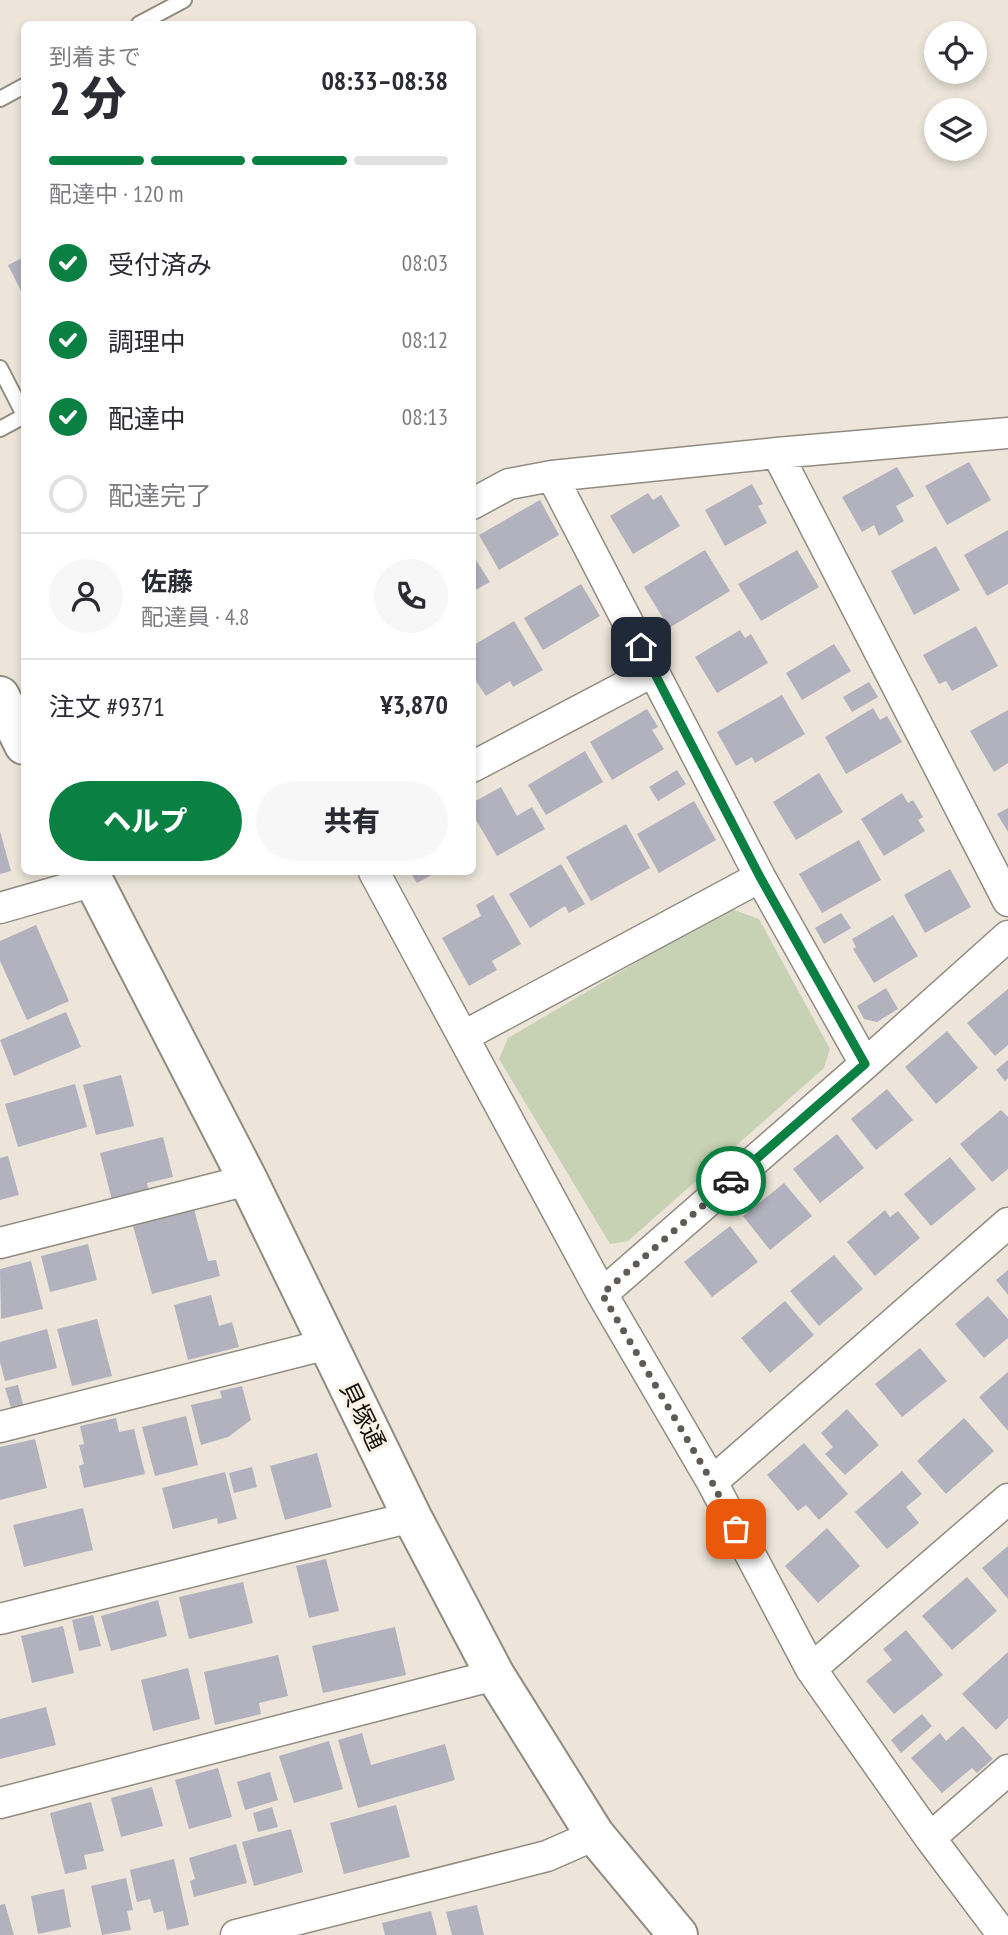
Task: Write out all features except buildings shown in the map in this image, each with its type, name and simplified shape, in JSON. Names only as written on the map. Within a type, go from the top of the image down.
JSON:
[{"type":"street","points":[[476,502],[509,484],[552,475],[777,453],[1005,439]]},
{"type":"street","points":[[777,453],[1008,901]]},
{"type":"street","points":[[552,475],[760,877],[865,1064]]},
{"type":"street","points":[[476,765],[654,671]]},
{"type":"street","points":[[1,702],[21,739]]},
{"type":"street","points":[[376,875],[602,1294],[712,1482],[811,1670],[930,1838],[1003,1935]]},
{"type":"street","points":[[0,908],[91,876]]},
{"type":"street","name":"貝塚通","points":[[91,876],[247,1180],[412,1517],[495,1675],[595,1835],[678,1935]]},
{"type":"street","points":[[464,1037],[760,877]]},
{"type":"street","points":[[602,1294],[1008,936]]},
{"type":"street","points":[[0,1243],[247,1180]]},
{"type":"street","points":[[712,1482],[1008,1223]]},
{"type":"street","points":[[0,1427],[328,1345]]},
{"type":"street","points":[[811,1670],[1008,1499]]},
{"type":"street","points":[[0,1619],[412,1517]]},
{"type":"street","points":[[0,1803],[495,1675]]},
{"type":"street","points":[[930,1838],[1008,1770]]},
{"type":"street","points":[[236,1935],[547,1856],[595,1835]]},
{"type":"lane","points":[[145,21],[184,0]]},
{"type":"lane","points":[[0,99],[21,88]]},
{"type":"lane","points":[[0,368],[21,410]]},
{"type":"lane","points":[[0,429],[21,418]]},
{"type":"green space","points":[[729,908],[759,919],[830,1049],[824,1068],[628,1241],[610,1244],[499,1059],[508,1038]]},
{"type":"way so far","points":[[731,1181],[602,1294],[712,1482],[736,1529]]},
{"type":"route","points":[[641,647],[760,877],[865,1064],[731,1181]]}]
